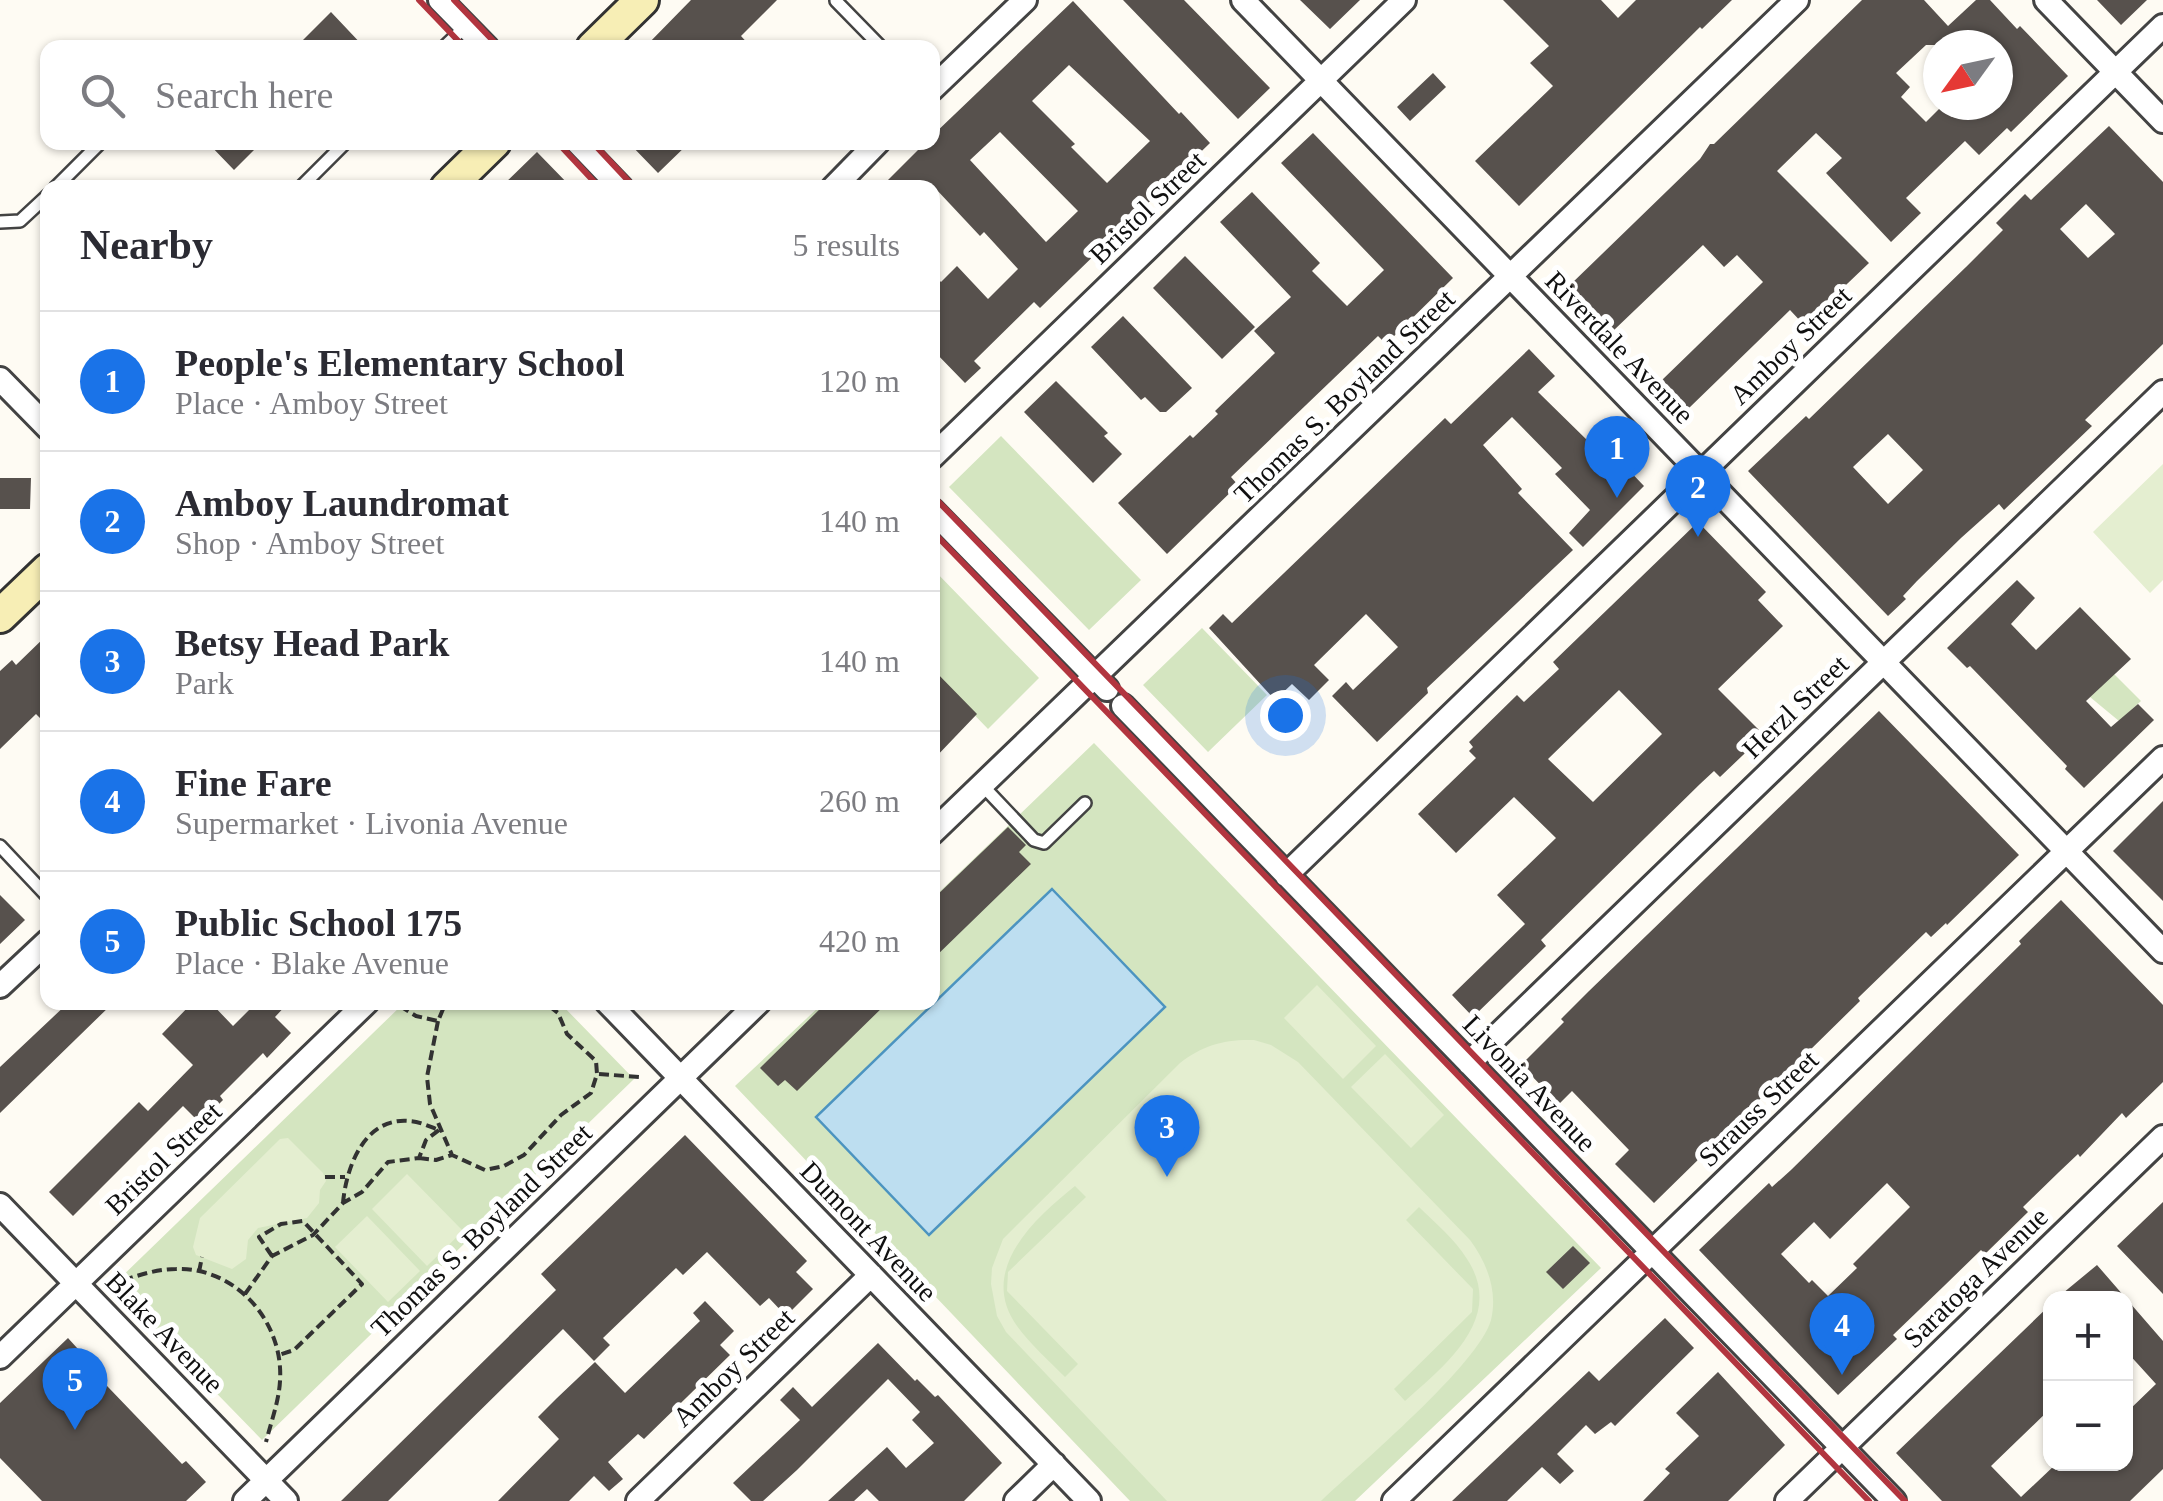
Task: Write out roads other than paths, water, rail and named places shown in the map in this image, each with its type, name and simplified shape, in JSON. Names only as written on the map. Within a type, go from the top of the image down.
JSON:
[{"type":"street","points":[[440,0],[479,40]]},
{"type":"street","points":[[601,40],[642,0]]},
{"type":"street","points":[[940,81],[1025,0]]},
{"type":"street","name":"Riverdale Avenue","points":[[1243,0],[2163,951]]},
{"type":"street","name":"Bristol Street","points":[[940,448],[1404,0]]},
{"type":"street","name":"Thomas S. Boyland Street","points":[[940,826],[982,786],[1109,691],[1511,276],[1797,0]]},
{"type":"street","points":[[2046,0],[2163,121]]},
{"type":"street","name":"Amboy Street","points":[[1286,875],[2163,26]]},
{"type":"street","points":[[455,180],[486,150]]},
{"type":"street","points":[[585,150],[613,180]]},
{"type":"street","points":[[840,180],[870,150]]},
{"type":"street","points":[[0,379],[40,420]]},
{"type":"street","name":"Herzl Street","points":[[1469,1063],[2163,392]]},
{"type":"street","name":"Livonia Avenue","points":[[940,518],[1894,1501]]},
{"type":"street","points":[[0,616],[40,578]]},
{"type":"street","name":"Strauss Street","points":[[1394,1501],[2163,758]]},
{"type":"street","points":[[0,986],[40,948]]},
{"type":"street","name":"Bristol Street","points":[[0,1356],[359,1010]]},
{"type":"street","name":"Dumont Avenue","points":[[614,1010],[1089,1501]]},
{"type":"street","name":"Thomas S. Boyland Street","points":[[244,1501],[751,1010]]},
{"type":"street","name":"Saratoga Avenue","points":[[1786,1501],[2163,1138]]},
{"type":"street","name":"Blake Avenue","points":[[0,1205],[286,1501]]},
{"type":"street","name":"Amboy Street","points":[[638,1501],[870,1275]]},
{"type":"street","points":[[1016,1501],[1054,1464]]},
{"type":"lane","points":[[836,1],[874,40]]},
{"type":"lane","points":[[451,40],[466,26]]},
{"type":"lane","points":[[63,180],[94,150]]},
{"type":"lane","points":[[308,180],[338,150]]},
{"type":"lane","points":[[0,222],[20,221],[40,202]]},
{"type":"lane","points":[[982,786],[1034,840],[1044,843],[1084,803]]},
{"type":"lane","points":[[0,846],[40,888]]},
{"type":"water","points":[[1052,889],[1165,1007],[929,1235],[816,1117],[927,1010],[940,1010],[940,997]]},
{"type":"railway","points":[[419,0],[457,40]]},
{"type":"railway","points":[[454,0],[492,40]]},
{"type":"railway","points":[[564,150],[593,180]]},
{"type":"railway","points":[[599,150],[628,180]]},
{"type":"railway","points":[[940,503],[1905,1501]]},
{"type":"railway","points":[[940,539],[1869,1501]]},
{"type":"place","name":"People's Elementary School","points":[[1617,498]]},
{"type":"place","name":"Amboy Laundromat","points":[[1698,537]]},
{"type":"place","name":"Betsy Head Park","points":[[1167,1177]]},
{"type":"place","name":"Fine Fare","points":[[1842,1375]]},
{"type":"place","name":"Public School 175","points":[[75,1430]]}]
